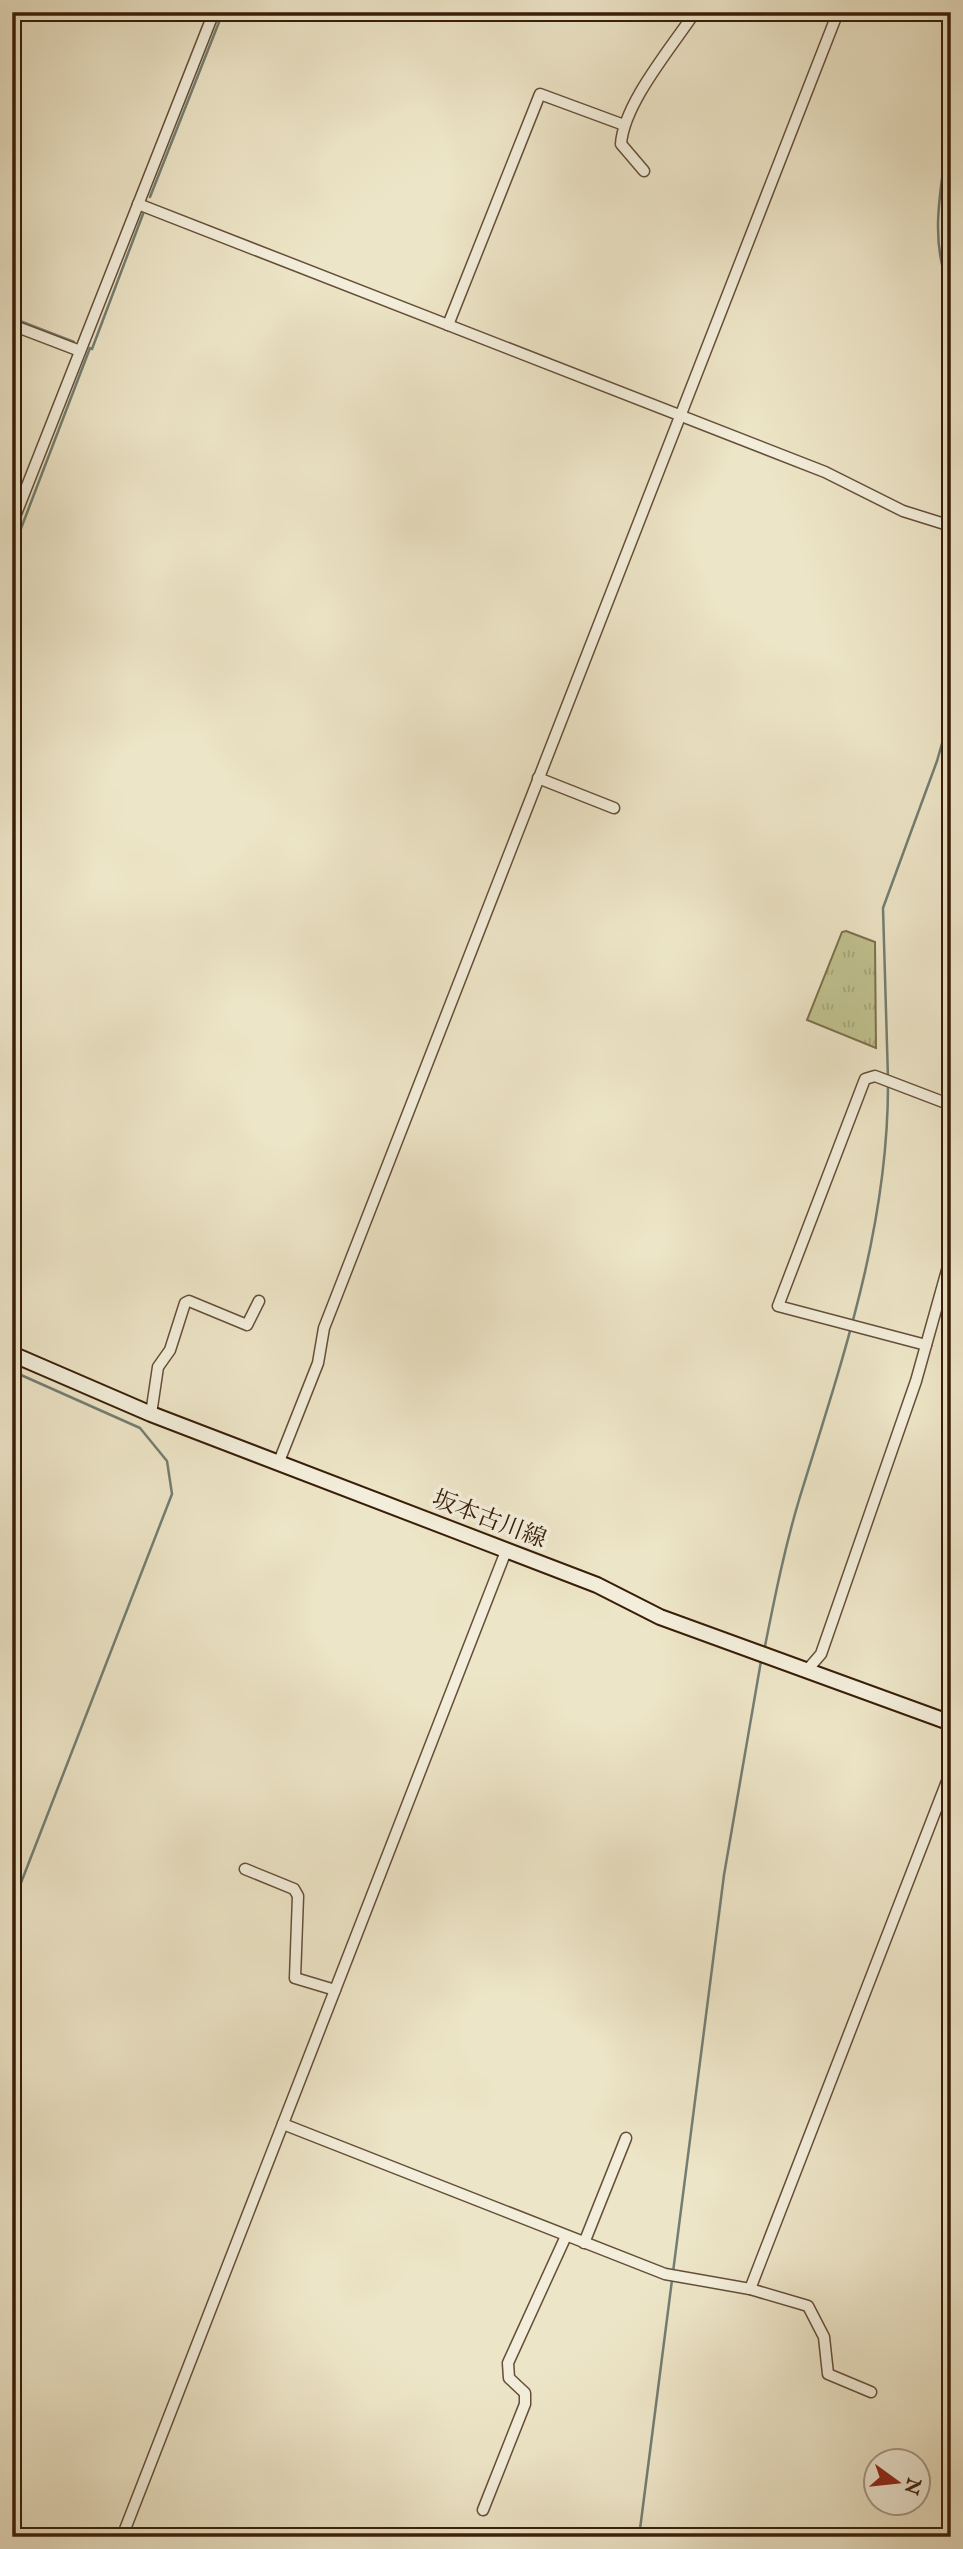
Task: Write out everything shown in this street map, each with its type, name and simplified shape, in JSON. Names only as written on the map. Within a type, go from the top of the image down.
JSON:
[{"type":"main road","name":"坂本古川線","points":[[12,1354],[151,1415],[597,1585],[660,1617],[788,1661],[951,1723]]},
{"type":"street","points":[[12,524],[214,12]]},
{"type":"street","points":[[643,171],[621,144],[624,125],[695,12]]},
{"type":"street","points":[[278,1464],[318,1363],[324,1328],[678,415],[838,12]]},
{"type":"street","points":[[448,325],[540,94],[624,125]]},
{"type":"street","points":[[138,204],[825,472],[903,511],[951,526]]},
{"type":"street","points":[[12,325],[80,351]]},
{"type":"street","points":[[538,778],[614,808]]},
{"type":"street","points":[[926,1345],[778,1306],[865,1079],[869,1076],[879,1077],[951,1105]]},
{"type":"street","points":[[808,1669],[821,1654],[884,1480],[951,1256]]},
{"type":"street","points":[[151,1415],[158,1367],[170,1350],[185,1303],[188,1301],[247,1325],[259,1301]]},
{"type":"street","points":[[121,2537],[506,1551]]},
{"type":"street","points":[[750,2289],[951,1771]]},
{"type":"street","points":[[245,1869],[294,1889],[298,1896],[296,1978],[335,1990]]},
{"type":"street","points":[[283,2124],[665,2274],[750,2289],[808,2306],[824,2337],[828,2374],[872,2392]]},
{"type":"street","points":[[584,2243],[626,2138]]},
{"type":"street","points":[[483,2510],[525,2404],[525,2393],[509,2378],[508,2363],[566,2236]]},
{"type":"green space","points":[[846,931],[875,942],[876,1048],[807,1020],[842,932]]},
{"type":"waterway","points":[[150,197],[223,12]]},
{"type":"waterway","points":[[951,116],[938,227],[943,270],[951,290]]},
{"type":"waterway","points":[[92,349],[143,214]]},
{"type":"waterway","points":[[12,318],[74,342]]},
{"type":"waterway","points":[[12,552],[90,348]]},
{"type":"waterway","points":[[888,1079],[883,908],[937,761],[951,712]]},
{"type":"waterway","points":[[764,1651],[789,1538],[846,1347],[871,1244],[886,1139],[888,1085]]},
{"type":"waterway","points":[[12,1371],[140,1428],[167,1461],[172,1494],[12,1906]]},
{"type":"waterway","points":[[639,2537],[724,1875],[761,1661]]}]
